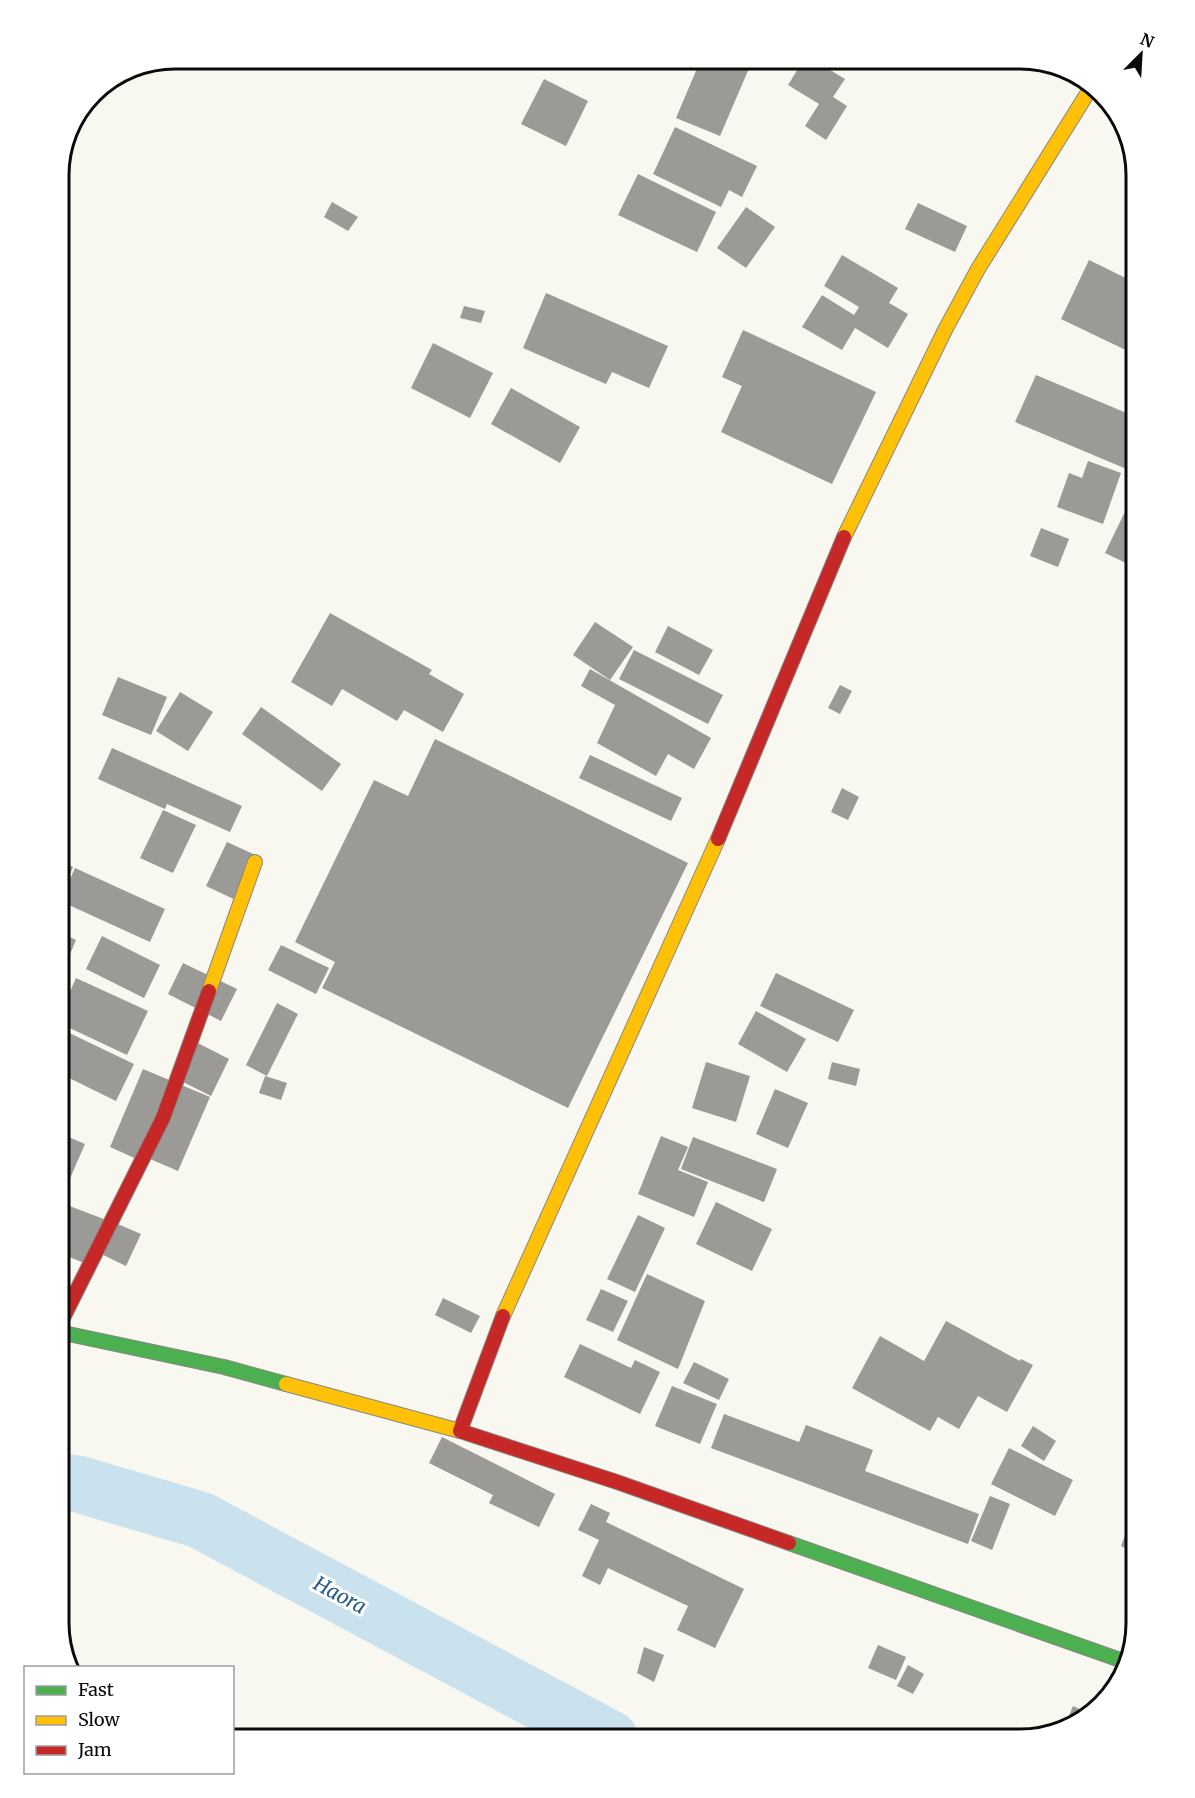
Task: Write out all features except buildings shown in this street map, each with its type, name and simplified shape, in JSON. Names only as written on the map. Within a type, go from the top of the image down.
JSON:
[{"type":"main road","points":[[460,1431],[506,1308],[674,942],[783,688],[826,576],[873,475],[978,269],[1024,190],[1087,93]]},
{"type":"main road","points":[[69,1304],[163,1118],[255,862]]},
{"type":"main road","points":[[69,1334],[224,1367],[460,1431],[628,1486],[1119,1660]]},
{"type":"waterway","name":"Haora","points":[[69,1483],[200,1520],[591,1729]]},
{"type":"traffic: fast","points":[[69,1334],[224,1367],[286,1384]]},
{"type":"traffic: fast","points":[[789,1543],[1119,1660]]},
{"type":"traffic: slow","points":[[844,537],[945,330],[978,269],[1087,93]]},
{"type":"traffic: slow","points":[[503,1316],[718,839]]},
{"type":"traffic: slow","points":[[209,991],[255,862]]},
{"type":"traffic: slow","points":[[286,1384],[460,1431]]},
{"type":"traffic: jam","points":[[718,839],[844,537]]},
{"type":"traffic: jam","points":[[69,1306],[163,1118],[209,991]]},
{"type":"traffic: jam","points":[[503,1316],[460,1431],[617,1482],[789,1543]]}]
